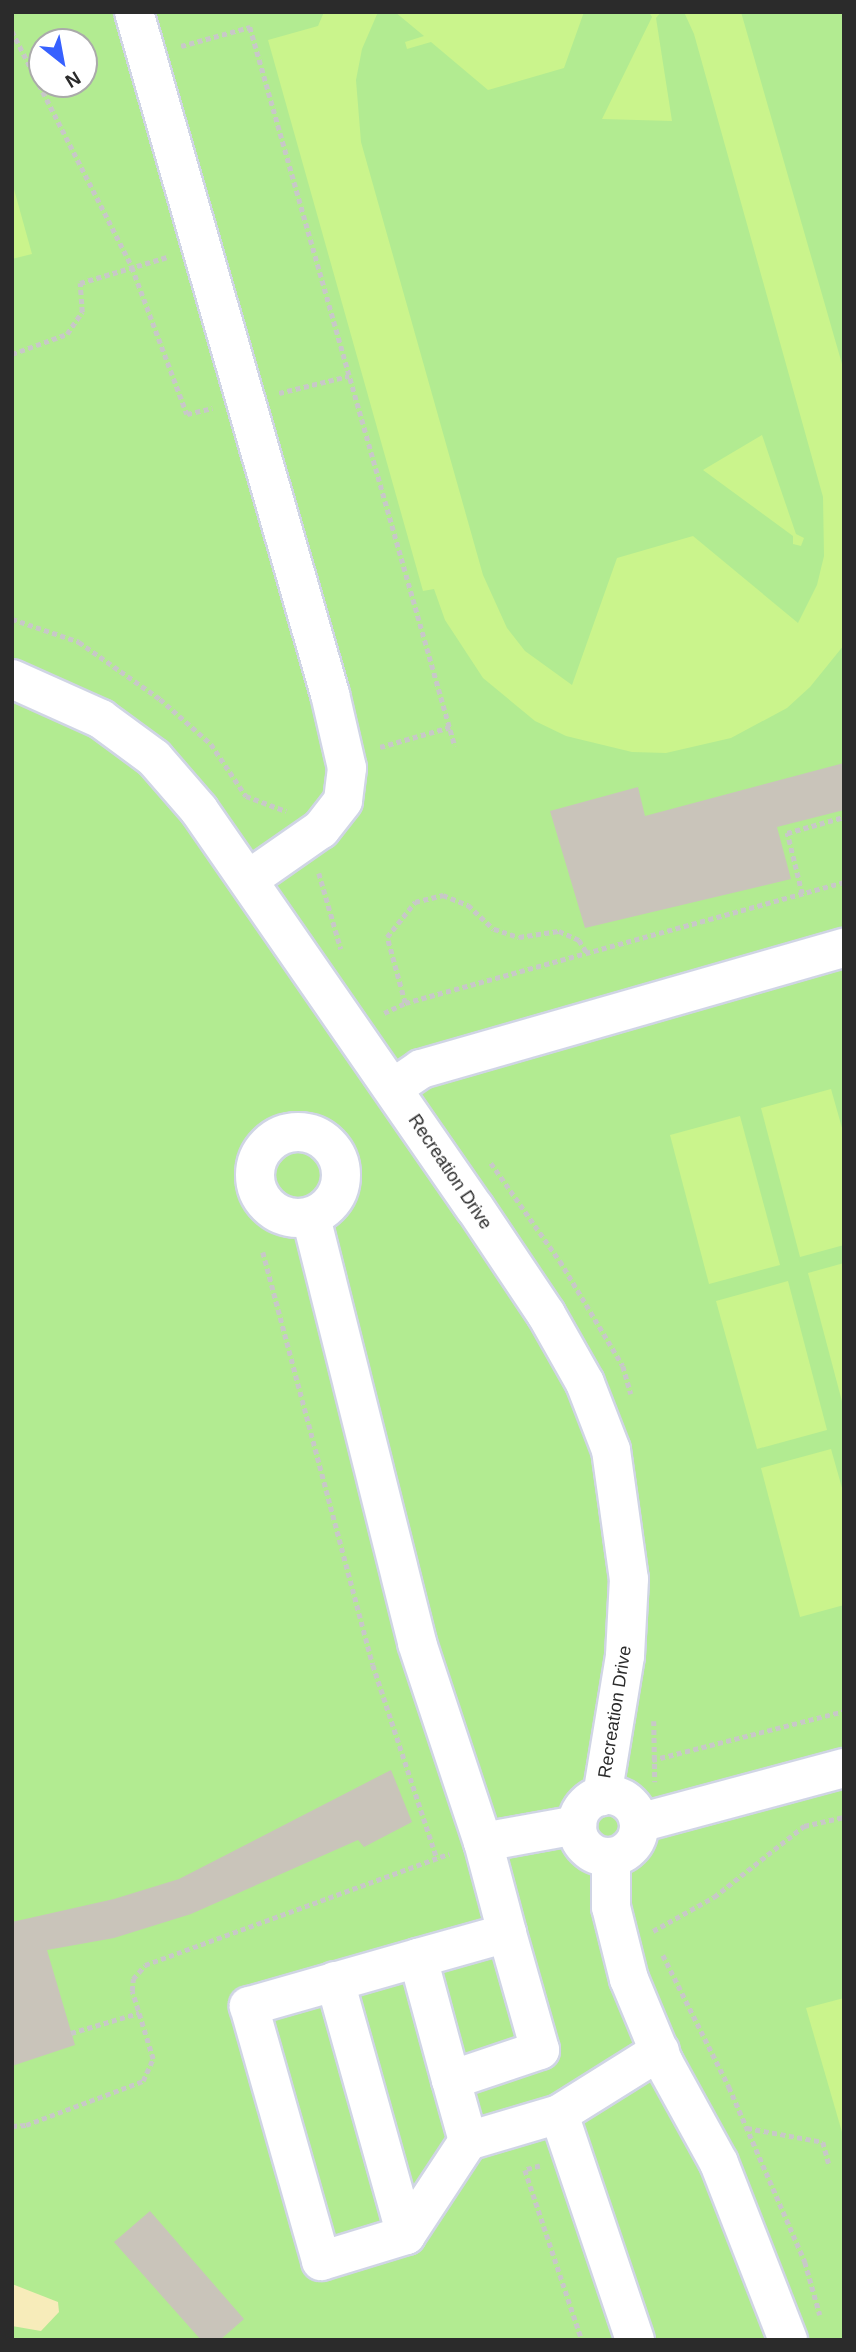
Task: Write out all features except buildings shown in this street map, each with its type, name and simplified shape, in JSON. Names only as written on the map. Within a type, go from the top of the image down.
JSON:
[{"type":"street","points":[[134,12],[246,401],[344,756],[343,801],[309,839],[248,880]]},
{"type":"street","name":"Recreation Drive","points":[[12,679],[101,719],[154,758],[200,810],[546,1314],[585,1383],[611,1450],[629,1579],[625,1656],[602,1796]]},
{"type":"street","points":[[393,1088],[421,1069],[844,948]]},
{"type":"street","points":[[311,1217],[417,1643],[483,1842],[540,2050],[452,2080]]},
{"type":"street","points":[[639,1823],[844,1768]]},
{"type":"street","points":[[602,1796],[627,1801],[639,1823],[632,1846],[611,1857],[587,1848],[577,1825],[585,1806],[602,1796]]},
{"type":"street","points":[[483,1842],[577,1825]]},
{"type":"street","points":[[611,1857],[611,1907],[629,1979],[660,2051],[719,2163],[788,2340]]},
{"type":"street","points":[[507,1933],[249,2006],[321,2261],[406,2235],[468,2141],[559,2115],[660,2051]]},
{"type":"street","points":[[418,1958],[468,2141]]},
{"type":"street","points":[[335,1981],[406,2235]]},
{"type":"street","points":[[559,2115],[635,2340]]},
{"type":"path","points":[[147,55],[250,27],[455,746]]},
{"type":"path","points":[[12,31],[132,267],[187,414],[349,376]]},
{"type":"path","points":[[12,355],[67,334],[82,312],[80,283],[202,247]]},
{"type":"path","points":[[12,619],[79,642],[160,699],[211,744],[246,796],[285,809],[309,839],[344,957]]},
{"type":"path","points":[[344,756],[450,727]]},
{"type":"path","points":[[802,894],[787,833],[844,817]]},
{"type":"path","points":[[383,1013],[405,1003],[844,882]]},
{"type":"path","points":[[405,1003],[387,937],[415,902],[443,895],[468,905],[494,929],[519,937],[559,931],[579,940],[587,953]]},
{"type":"path","points":[[375,1002],[390,1024]]},
{"type":"path","points":[[263,1252],[373,1665],[437,1858]]},
{"type":"path","points":[[652,1760],[844,1711]]},
{"type":"path","points":[[653,1931],[715,1897],[804,1826],[844,1817]]},
{"type":"path","points":[[12,2126],[26,2125],[143,2081],[153,2059],[139,2013],[133,1979],[154,1960],[483,1842]]},
{"type":"path","points":[[71,2033],[139,2013]]},
{"type":"path","points":[[747,2128],[823,2142],[829,2164]]},
{"type":"path","points":[[573,2157],[525,2170],[582,2340]]},
{"type":"green space","points":[[12,12],[844,12],[844,2340],[12,2340]]},
{"type":"green space","points":[[324,12],[378,12],[362,49],[356,80],[361,142],[483,575],[507,628],[525,651],[572,685],[617,558],[693,536],[798,623],[817,585],[824,556],[823,497],[694,34],[684,12],[741,12],[844,371],[844,645],[810,687],[787,708],[731,738],[666,753],[632,752],[566,736],[535,721],[483,678],[445,620],[434,589],[423,591],[268,40],[318,26]]},
{"type":"green space","points":[[395,12],[584,12],[564,68],[488,90],[431,42],[407,49],[405,42],[424,36]]},
{"type":"green space","points":[[649,12],[661,12],[656,18],[672,121],[602,119],[652,17]]},
{"type":"green space","points":[[12,182],[32,254],[12,259]]},
{"type":"green space","points":[[762,435],[796,534],[804,538],[801,546],[793,544],[793,536],[703,470]]},
{"type":"green space","points":[[831,1089],[844,1135],[844,1245],[800,1257],[761,1108]]},
{"type":"green space","points":[[740,1116],[780,1265],[709,1284],[670,1135]]},
{"type":"green space","points":[[844,1263],[844,1409],[808,1273]]},
{"type":"green space","points":[[788,1281],[827,1430],[757,1449],[716,1301]]},
{"type":"green space","points":[[831,1449],[844,1495],[844,1605],[800,1617],[761,1468]]},
{"type":"green space","points":[[844,1998],[844,2139],[806,2008]]},
{"type":"sand","points":[[12,2284],[58,2302],[59,2312],[41,2331],[12,2326]]}]
